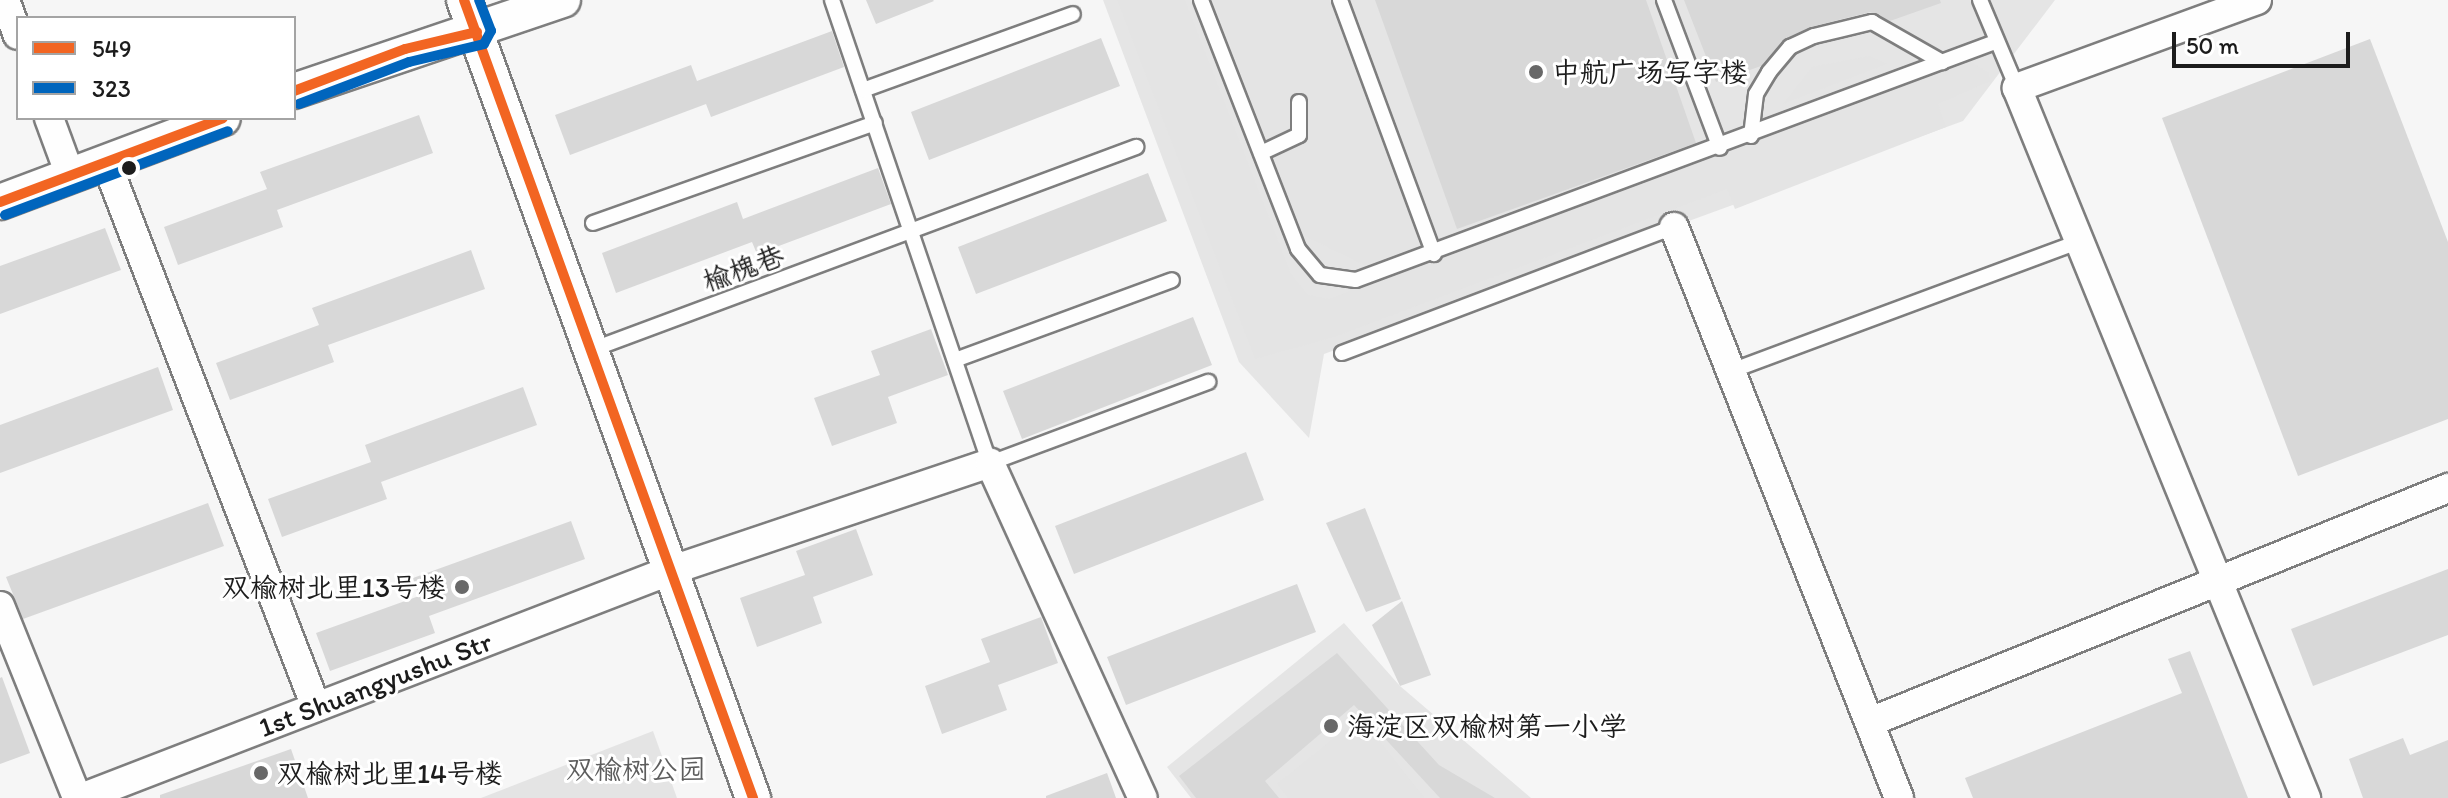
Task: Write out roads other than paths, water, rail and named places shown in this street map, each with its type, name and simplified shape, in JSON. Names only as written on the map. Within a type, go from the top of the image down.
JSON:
[{"type":"street","points":[[5,0],[16,30]]},
{"type":"street","points":[[448,0],[477,32]]},
{"type":"street","points":[[464,0],[753,798]]},
{"type":"street","points":[[296,90],[405,49],[477,32],[563,0]]},
{"type":"street","points":[[2257,0],[2017,88],[2221,578],[2306,798]]},
{"type":"street","points":[[50,120],[70,175]]},
{"type":"street","points":[[0,202],[218,120]]},
{"type":"street","points":[[106,162],[316,707]]},
{"type":"street","points":[[1674,227],[1899,798]]},
{"type":"street","points":[[990,463],[1143,798]]},
{"type":"street","name":"1st Shuangyushu Str","points":[[79,798],[669,571],[990,463]]},
{"type":"street","points":[[1870,722],[2448,488]]},
{"type":"street","points":[[0,606],[79,798]]},
{"type":"lane","points":[[832,0],[990,463],[1208,382]]},
{"type":"lane","points":[[1201,0],[1298,249],[1320,275],[1356,280],[1720,148],[1995,42]]},
{"type":"lane","points":[[1340,0],[1434,254]]},
{"type":"lane","points":[[1664,0],[1720,148]]},
{"type":"lane","points":[[1980,0],[1995,42],[2017,88]]},
{"type":"lane","points":[[863,90],[1073,14]]},
{"type":"lane","points":[[1751,136],[1756,94],[1769,72],[1790,47],[1814,36],[1872,22],[1942,62]]},
{"type":"lane","points":[[1261,153],[1299,135],[1299,102]]},
{"type":"lane","points":[[593,223],[875,123]]},
{"type":"lane","name":"榆槐巷","points":[[590,350],[913,235],[1136,147]]},
{"type":"lane","points":[[1342,353],[1674,227]]},
{"type":"lane","points":[[1731,371],[2081,241]]},
{"type":"lane","points":[[955,360],[1172,280]]},
{"type":"place","name":"中航广场写字楼","points":[[1536,72]]},
{"type":"place","name":"双榆树北里13号楼","points":[[462,587]]},
{"type":"place","name":"海淀区双榆树第一小学","points":[[1331,726]]},
{"type":"place","name":"双榆树北里14号楼","points":[[261,773]]},
{"type":"park label","name":"双榆树公园","points":[[636,769]]}]
